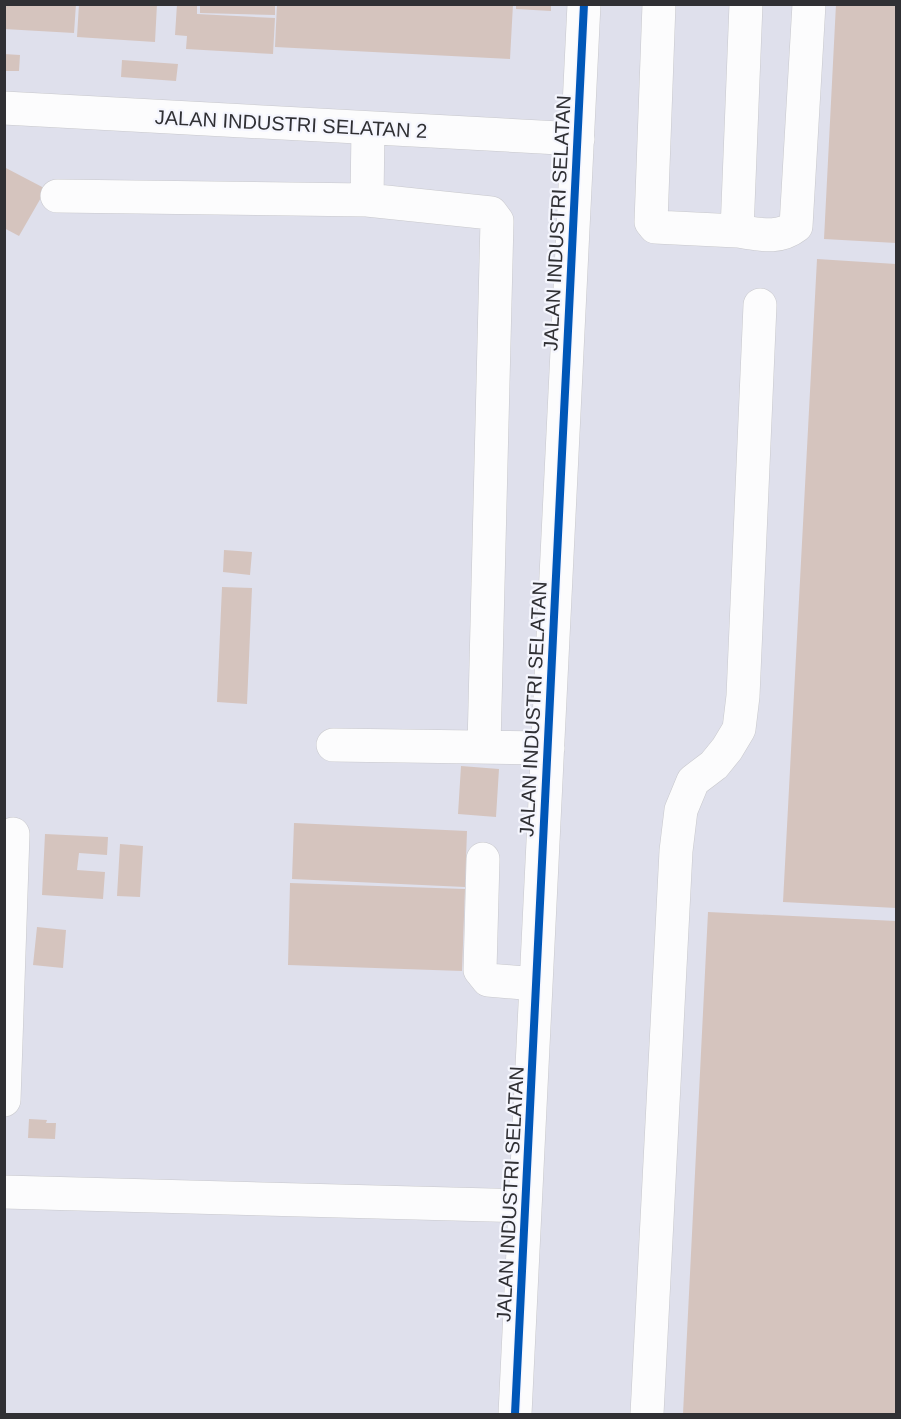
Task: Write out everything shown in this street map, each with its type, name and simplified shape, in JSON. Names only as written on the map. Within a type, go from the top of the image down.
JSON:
[{"type":"street","name":"JALAN INDUSTRI SELATAN","points":[[515,1414],[584,4]]},
{"type":"street","points":[[659,4],[651,222],[656,227],[737,231],[776,236],[787,233],[796,226],[809,4]]},
{"type":"street","points":[[737,231],[746,4]]},
{"type":"street","name":"JALAN INDUSTRI SELATAN 2","points":[[4,108],[578,139]]},
{"type":"street","points":[[367,200],[368,128]]},
{"type":"street","points":[[57,196],[367,200],[491,213],[497,221],[484,746]]},
{"type":"street","points":[[647,1414],[676,851],[681,810],[693,781],[714,765],[739,729],[743,696],[760,305]]},
{"type":"street","points":[[333,745],[548,748]]},
{"type":"street","points":[[4,1100],[13,834]]},
{"type":"street","points":[[483,859],[480,970],[488,980],[536,984]]},
{"type":"street","points":[[4,1192],[525,1206]]},
{"type":"shaded area","points":[[5,5],[896,5],[896,1414],[5,1414]]},
{"type":"building","points":[[4,4],[76,4],[74,33],[4,29]]},
{"type":"building","points":[[79,4],[157,4],[155,42],[77,37]]},
{"type":"building","points":[[177,4],[197,4],[197,14],[275,18],[273,54],[186,49],[187,36],[175,35]]},
{"type":"building","points":[[200,4],[275,4],[275,15],[200,13]]},
{"type":"building","points":[[277,4],[513,4],[510,59],[275,47]]},
{"type":"building","points":[[516,4],[551,4],[551,11],[516,9]]},
{"type":"building","points":[[836,4],[896,4],[896,243],[824,239]]},
{"type":"building","points":[[4,54],[20,55],[19,71],[4,71]]},
{"type":"building","points":[[122,60],[178,64],[176,81],[121,77]]},
{"type":"building","points":[[4,167],[46,189],[19,236],[4,228]]},
{"type":"building","points":[[817,259],[896,264],[896,908],[783,902]]},
{"type":"building","points":[[224,550],[252,552],[250,575],[223,572]]},
{"type":"building","points":[[222,587],[252,588],[247,704],[217,702]]},
{"type":"building","points":[[461,766],[499,769],[496,817],[458,814]]},
{"type":"building","points":[[294,823],[467,831],[465,887],[292,879]]},
{"type":"building","points":[[45,834],[108,837],[107,855],[79,853],[77,870],[105,872],[103,899],[42,895]]},
{"type":"building","points":[[120,844],[143,846],[140,897],[117,896]]},
{"type":"building","points":[[290,883],[465,889],[462,971],[288,965]]},
{"type":"building","points":[[708,912],[896,921],[896,1414],[683,1414]]},
{"type":"building","points":[[37,927],[66,930],[63,968],[33,965]]},
{"type":"building","points":[[29,1119],[56,1123],[55,1139],[28,1138]]},
{"type":"cycle path","points":[[515,1414],[584,4]]}]
